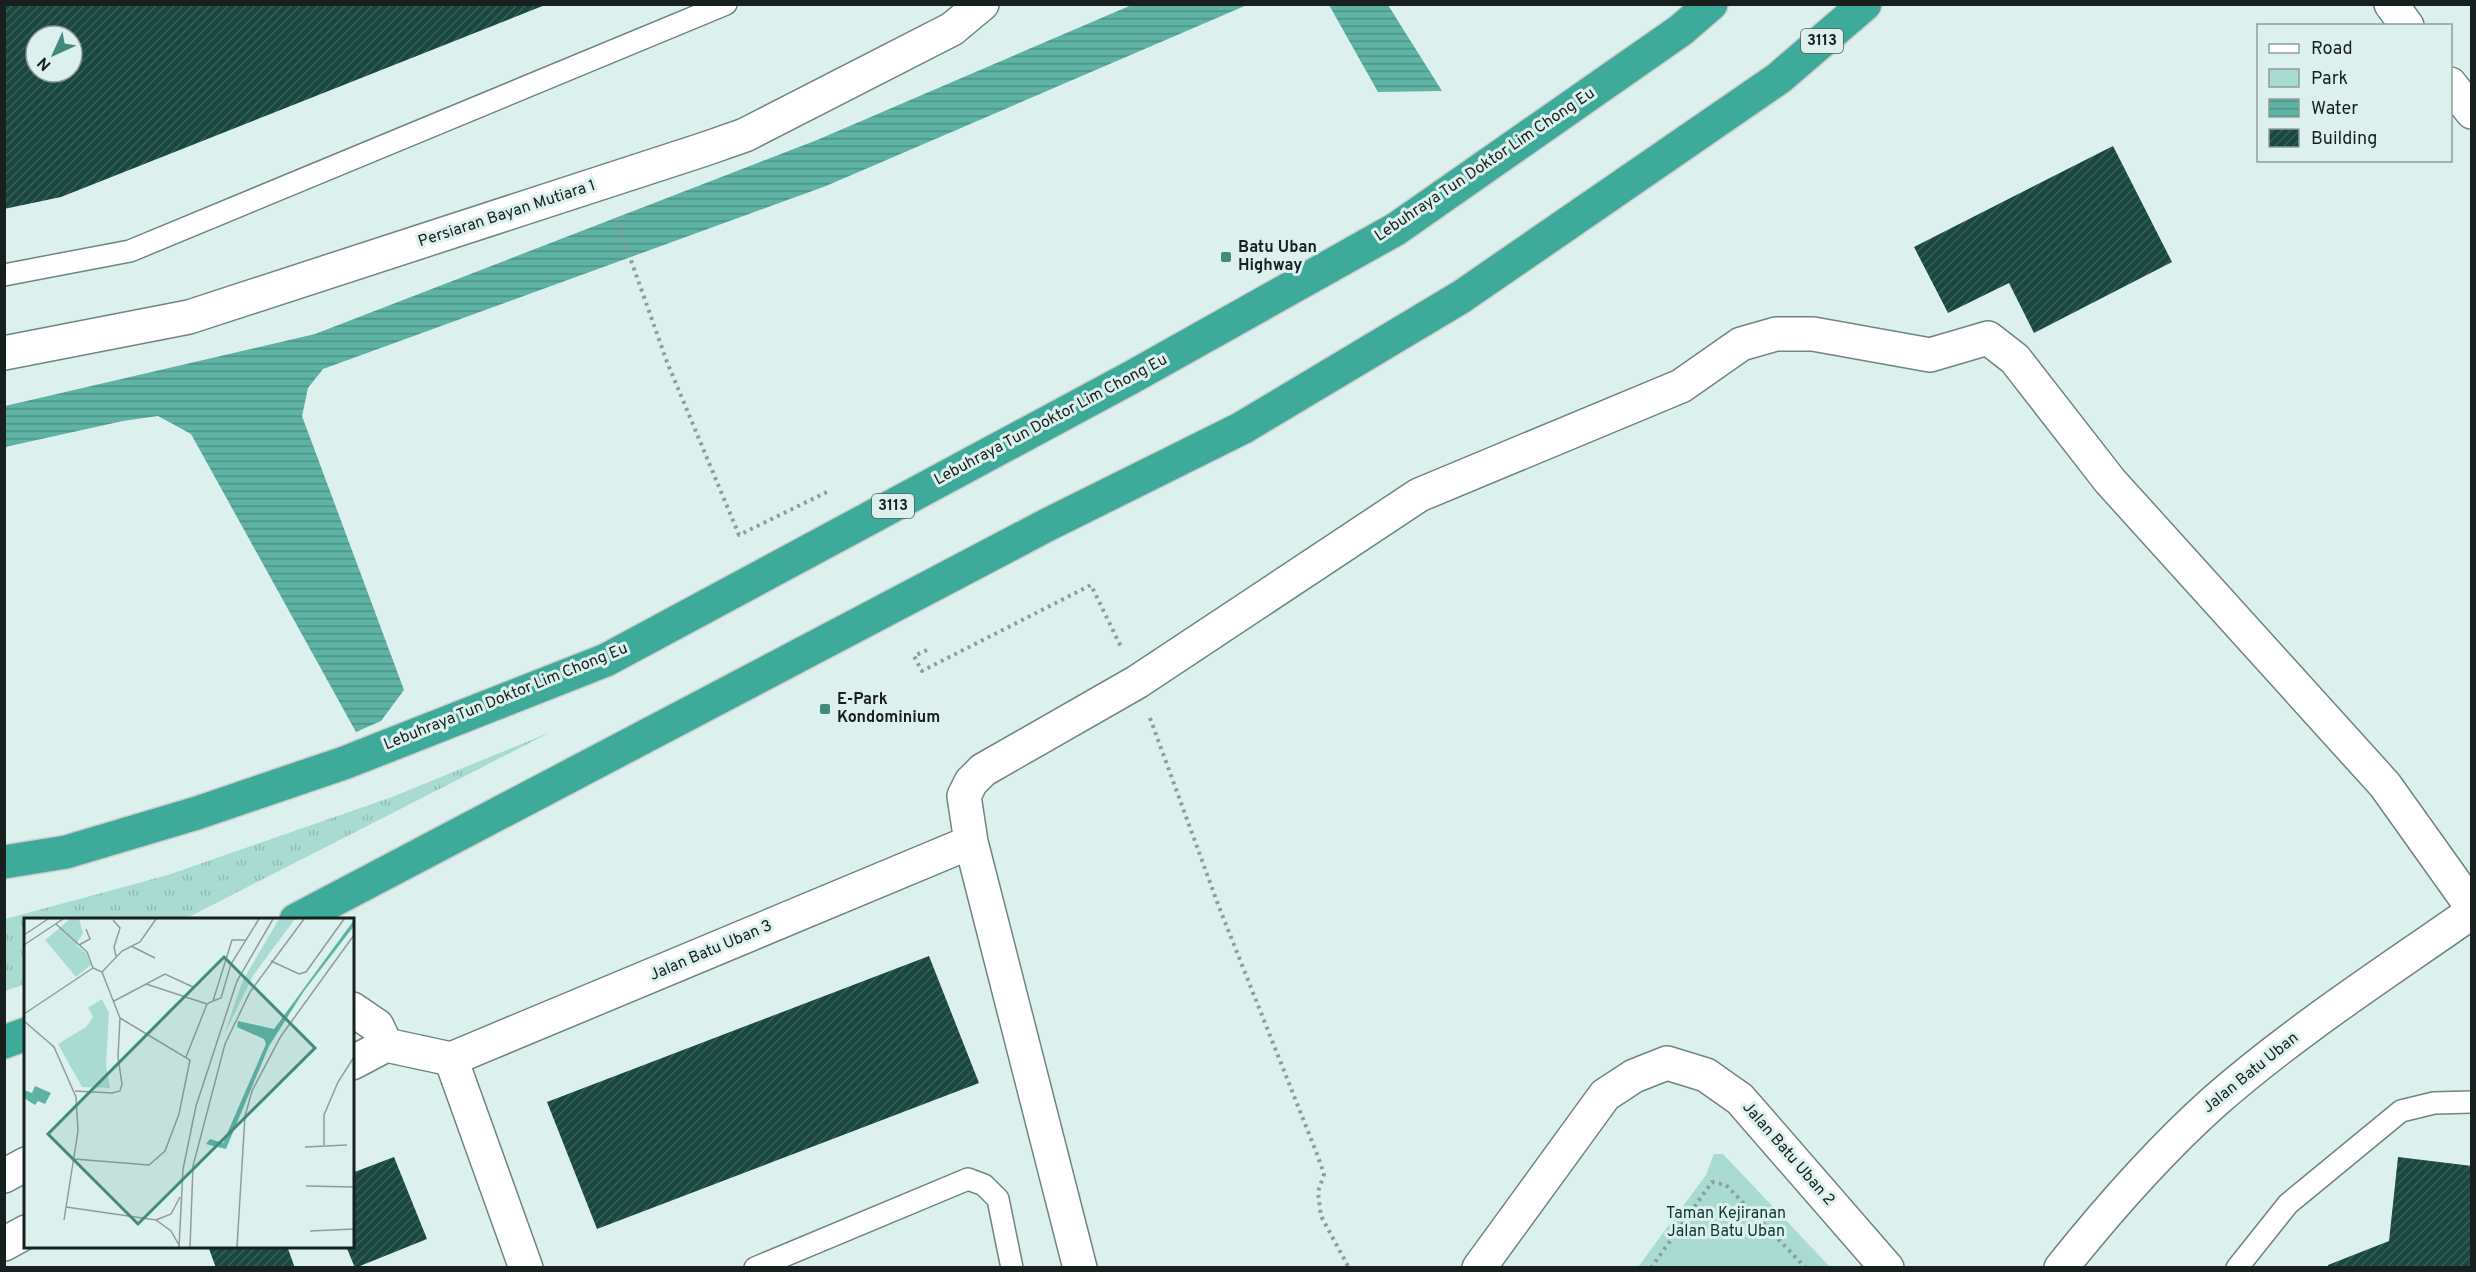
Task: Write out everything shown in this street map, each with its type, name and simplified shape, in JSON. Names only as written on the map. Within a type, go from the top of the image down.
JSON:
[{"type":"highway","name":"Lebuhraya Tun Doktor Lim Chong Eu","points":[[4,862],[66,852],[277,786],[355,759],[606,660],[1132,377],[1396,229],[1681,30],[1711,4]]},
{"type":"highway","name":"3113","points":[[300,918],[1047,525],[1242,428],[1461,297],[1779,78],[1865,4]]},
{"type":"highway","points":[[4,1041],[24,1035]]},
{"type":"street","name":"Persiaran Bayan Mutiara 1","points":[[4,353],[189,317],[745,135],[952,29],[982,4]]},
{"type":"street","points":[[2391,4],[2406,24]]},
{"type":"street","points":[[2452,85],[2472,112]]},
{"type":"street","points":[[1080,1268],[971,842],[964,796],[971,782],[982,770],[1021,745],[1137,682],[1419,495],[1681,386],[1741,344],[1776,334],[1813,334],[1930,355],[1988,338],[2015,359],[2110,481],[2385,785],[2472,909]]},
{"type":"street","name":"Jalan Batu Uban 3","points":[[451,1059],[971,842]]},
{"type":"street","name":"Jalan Batu Uban","points":[[2061,1268],[2144,1170],[2216,1100],[2303,1030],[2472,909]]},
{"type":"street","points":[[354,1010],[377,1026],[386,1046]]},
{"type":"street","points":[[354,1062],[386,1046],[451,1059],[526,1268]]},
{"type":"street","name":"Jalan Batu Uban 2","points":[[1479,1268],[1605,1095],[1634,1076],[1667,1063],[1706,1075],[1740,1099],[1887,1268]]},
{"type":"street","points":[[4,1176],[24,1165]]},
{"type":"street","points":[[4,1244],[24,1233]]},
{"type":"lane","points":[[4,275],[130,251],[726,4]]},
{"type":"lane","points":[[2237,1268],[2288,1204],[2401,1111],[2434,1103],[2472,1102]]},
{"type":"lane","points":[[754,1268],[968,1179],[984,1185],[998,1199],[1012,1268]]},
{"type":"path","points":[[615,216],[667,362],[739,535],[829,491]]},
{"type":"path","points":[[927,650],[914,656],[922,671],[1091,585],[1110,626]]},
{"type":"path","points":[[1137,682],[1219,907],[1317,1154],[1324,1174],[1318,1192],[1321,1216],[1349,1268]]},
{"type":"path","points":[[1651,1268],[1712,1182],[1726,1185],[1806,1268]]},
{"type":"green space","points":[[551,732],[187,918],[24,918],[24,984],[5,991],[5,919],[168,875],[392,797]]},
{"type":"green space","name":"Taman Kejiranan Jalan Batu Uban","points":[[1714,1154],[1723,1154],[1830,1267],[1638,1267],[1706,1175]]},
{"type":"water","points":[[1134,4],[1247,5],[826,186],[323,369],[308,388],[302,416],[404,690],[381,721],[356,732],[191,434],[158,416],[123,421],[5,447],[5,406],[315,334],[817,140]]},
{"type":"water","points":[[1329,5],[1388,5],[1442,91],[1378,92]]},
{"type":"building","points":[[4,4],[545,4],[545,5],[61,197],[4,209]]},
{"type":"building","points":[[2113,146],[2172,262],[2034,333],[2009,283],[1948,313],[1914,247]]},
{"type":"building","points":[[929,956],[979,1083],[597,1229],[547,1102]]},
{"type":"building","points":[[394,1157],[427,1239],[355,1268],[347,1248],[354,1248],[354,1172]]},
{"type":"building","points":[[2398,1157],[2472,1166],[2472,1268],[2329,1268],[2328,1265],[2389,1241]]},
{"type":"building","points":[[209,1248],[288,1248],[295,1268],[216,1268]]},
{"type":"place","name":"Batu Uban Highway","points":[[1226,257]]},
{"type":"place","name":"E-Park Kondominium","points":[[825,709]]}]
